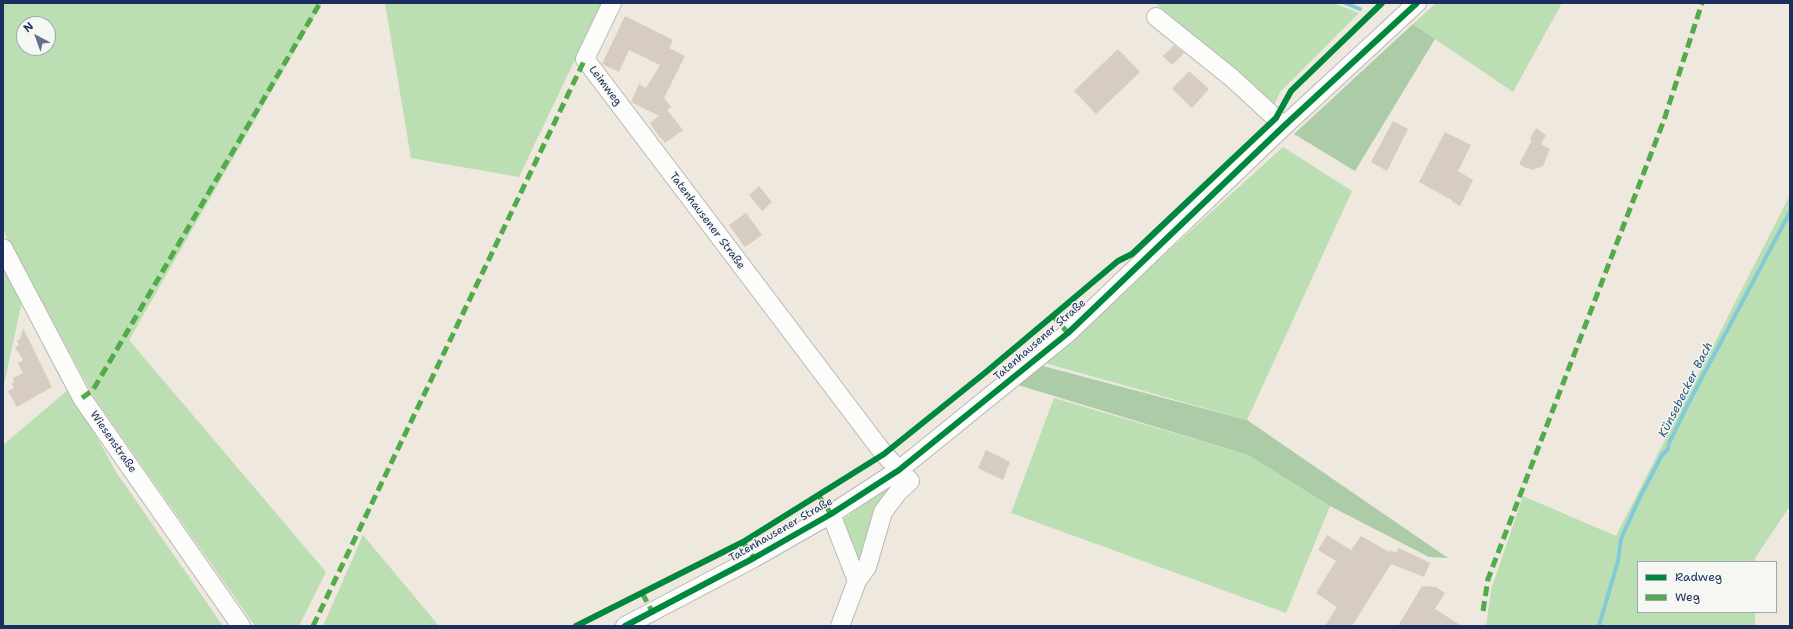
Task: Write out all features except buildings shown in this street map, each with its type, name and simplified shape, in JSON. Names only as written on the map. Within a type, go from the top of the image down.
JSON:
[{"type":"street","name":"Leimweg","points":[[612,3],[585,59],[663,162]]},
{"type":"street","name":"Tatenhausener Straße","points":[[625,626],[754,558],[831,514],[899,470],[1068,333],[1284,126],[1417,3]]},
{"type":"street","points":[[1156,17],[1232,78],[1284,126]]},
{"type":"street","name":"Tatenhausener Straße","points":[[663,162],[879,448],[910,481],[898,492],[883,512],[867,567],[857,581],[840,626]]},
{"type":"street","name":"Wiesenstraße","points":[[3,248],[82,398],[241,626]]},
{"type":"street","name":"Tatenhausener Straße","points":[[831,514],[857,581]]},
{"type":"green space","points":[[3,3],[322,3],[129,340],[326,572],[299,626],[255,626],[95,399],[3,230]]},
{"type":"green space","points":[[385,3],[602,3],[519,177],[411,158]]},
{"type":"green space","points":[[1155,3],[1333,3],[1359,13],[1280,92],[1273,108]]},
{"type":"green space","points":[[1436,3],[1562,3],[1513,92],[1413,24]]},
{"type":"green space","points":[[1413,24],[1435,39],[1355,171],[1294,134]]},
{"type":"green space","points":[[1283,147],[1352,191],[1247,420],[1045,363]]},
{"type":"green space","points":[[1790,195],[1790,506],[1755,558],[1755,561],[1637,561],[1637,613],[1755,613],[1755,626],[1486,626],[1491,590],[1523,496],[1616,536]]},
{"type":"green space","points":[[3,260],[23,297],[3,389]]},
{"type":"green space","points":[[1043,366],[1247,420],[1448,558],[1429,557],[1330,506],[1248,455],[1018,385]]},
{"type":"green space","points":[[70,388],[116,472],[223,626],[3,626],[3,445]]},
{"type":"green space","points":[[1054,398],[1248,455],[1330,506],[1286,613],[1011,513]]},
{"type":"green space","points":[[896,481],[860,565],[841,521]]},
{"type":"green space","points":[[363,535],[439,626],[323,626]]},
{"type":"waterway","points":[[1345,3],[1360,9]]},
{"type":"waterway","name":"Künsebecker Bach","points":[[1599,626],[1618,561],[1621,539],[1639,499],[1662,455],[1668,449],[1669,443],[1689,402],[1790,212]]},
{"type":"marked path","points":[[82,398],[93,390],[320,3]]},
{"type":"marked path","points":[[1483,611],[1488,579],[1664,120],[1702,3]]},
{"type":"marked path","points":[[313,626],[585,59]]},
{"type":"marked path","points":[[1053,316],[1068,333]]},
{"type":"marked path","points":[[819,496],[831,514]]},
{"type":"marked path","points":[[743,542],[754,558]]},
{"type":"marked path","points":[[642,593],[653,613]]},
{"type":"cycle path","points":[[576,626],[743,542],[884,454],[986,372],[1118,261],[1132,254],[1276,118],[1291,91],[1382,3]]},
{"type":"cycle path","points":[[625,626],[754,558],[831,514],[899,470],[1068,333],[1284,126],[1417,3]]}]
